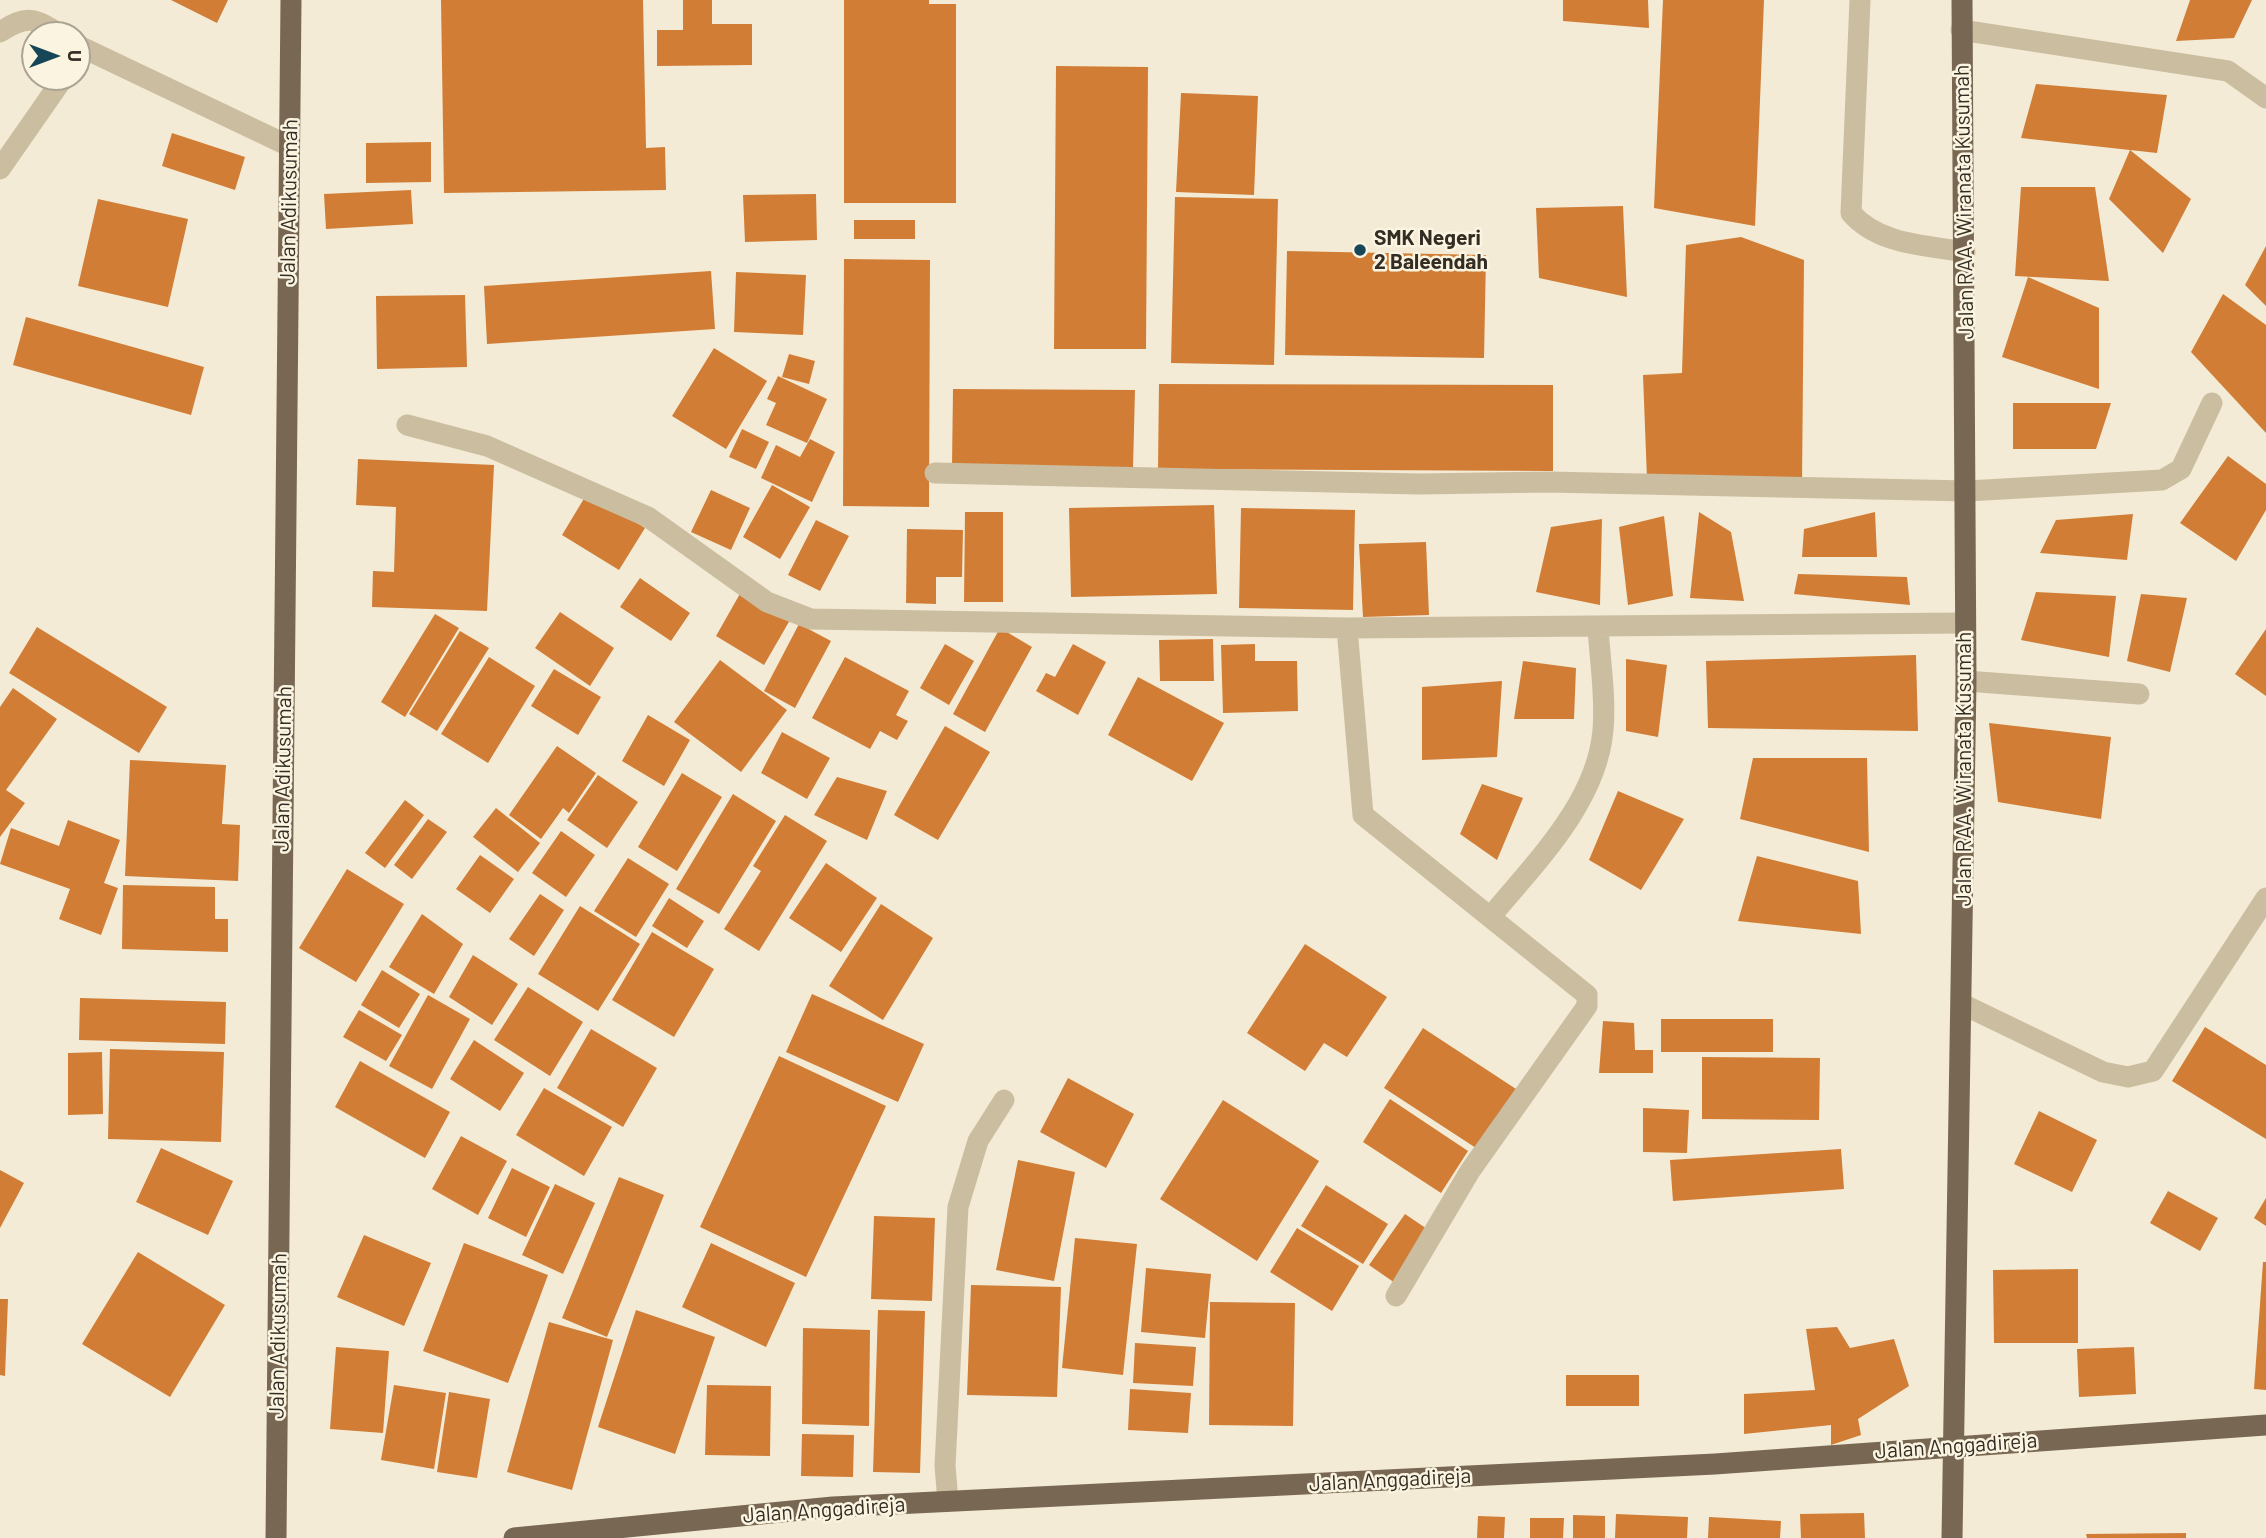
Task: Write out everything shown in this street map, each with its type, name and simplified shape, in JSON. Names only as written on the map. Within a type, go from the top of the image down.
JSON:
[{"type":"main road","name":"Jalan Adikusumah","points":[[276,1538],[290,0]]},
{"type":"main road","name":"Jalan RAA. Wiranata Kusumah","points":[[1952,1538],[1966,681],[1967,491],[1962,0]]},
{"type":"main road","name":"Jalan Anggadireja","points":[[514,1538],[833,1507],[1715,1464],[1952,1445],[2266,1425]]},
{"type":"street","points":[[1860,0],[1851,213],[1864,228],[1896,240],[1965,252]]},
{"type":"street","points":[[0,32],[19,20],[40,21]]},
{"type":"street","points":[[1961,30],[2228,71],[2266,98]]},
{"type":"street","points":[[91,56],[289,146]]},
{"type":"street","points":[[0,169],[54,91]]},
{"type":"street","points":[[935,473],[1419,484],[1548,482],[1967,491],[2162,480],[2171,477],[2181,470],[2211,402]]},
{"type":"street","points":[[407,425],[487,446],[648,517],[767,602],[811,619],[1347,628],[1965,623]]},
{"type":"street","points":[[1347,628],[1363,814],[1492,915],[1587,995],[1587,1006],[1470,1171],[1396,1296]]},
{"type":"street","points":[[1492,915],[1548,847],[1590,783],[1603,729],[1598,628]]},
{"type":"street","points":[[1966,681],[2139,694]]},
{"type":"street","points":[[1962,1004],[2103,1072],[2128,1077],[2153,1071],[2266,898]]},
{"type":"street","points":[[948,1502],[946,1466],[958,1207],[978,1141],[1004,1100]]},
{"type":"building","points":[[171,0],[228,0],[217,23]]},
{"type":"building","points":[[441,0],[643,0],[646,148],[665,147],[666,190],[444,193]]},
{"type":"building","points":[[683,0],[712,0],[712,24],[752,24],[752,65],[657,66],[657,30],[683,30]]},
{"type":"building","points":[[844,0],[929,0],[929,4],[956,4],[956,203],[844,203]]},
{"type":"building","points":[[1563,0],[1648,0],[1649,28],[1563,21]]},
{"type":"building","points":[[1663,0],[1764,0],[1755,226],[1654,208]]},
{"type":"building","points":[[2190,0],[2252,0],[2234,38],[2176,41]]},
{"type":"building","points":[[1056,66],[1148,67],[1146,349],[1054,349]]},
{"type":"building","points":[[2036,84],[2167,95],[2157,153],[2021,138]]},
{"type":"building","points":[[1181,93],[1258,96],[1254,195],[1176,192]]},
{"type":"building","points":[[172,133],[245,157],[235,190],[162,166]]},
{"type":"building","points":[[431,142],[431,182],[366,183],[366,143]]},
{"type":"building","points":[[2130,150],[2191,199],[2163,253],[2109,199]]},
{"type":"building","points":[[2021,187],[2095,187],[2109,281],[2015,276]]},
{"type":"building","points":[[411,190],[413,224],[326,229],[324,194]]},
{"type":"building","points":[[816,194],[817,240],[745,242],[743,195]]},
{"type":"building","points":[[1175,197],[1278,199],[1274,365],[1171,363]]},
{"type":"building","points":[[98,199],[188,219],[168,307],[78,286]]},
{"type":"building","points":[[1623,206],[1627,297],[1539,278],[1536,208]]},
{"type":"building","points":[[854,220],[915,220],[915,239],[854,239]]},
{"type":"building","points":[[1741,237],[1804,260],[1802,485],[1647,479],[1643,375],[1682,373],[1686,245]]},
{"type":"building","points":[[2266,246],[2266,306],[2245,285]]},
{"type":"building","points":[[1287,251],[1486,255],[1484,358],[1285,355]]},
{"type":"building","points":[[844,259],[930,260],[929,507],[843,506]]},
{"type":"building","points":[[711,271],[715,329],[487,344],[484,286]]},
{"type":"building","points":[[736,272],[806,275],[803,335],[734,332]]},
{"type":"building","points":[[2028,277],[2099,308],[2099,389],[2002,357]]},
{"type":"building","points":[[2223,294],[2266,325],[2266,433],[2191,352]]},
{"type":"building","points":[[465,295],[467,367],[377,369],[376,296]]},
{"type":"building","points":[[26,317],[204,367],[191,415],[13,365]]},
{"type":"building","points":[[714,348],[767,381],[726,449],[672,416]]},
{"type":"building","points":[[789,354],[815,361],[809,384],[782,377]]},
{"type":"building","points":[[778,376],[827,399],[807,443],[766,425],[776,403],[767,399]]},
{"type":"building","points":[[1159,384],[1553,385],[1553,471],[1158,469]]},
{"type":"building","points":[[953,389],[1135,390],[1133,468],[952,466]]},
{"type":"building","points":[[2013,403],[2111,403],[2096,449],[2013,449]]},
{"type":"building","points":[[742,429],[769,442],[756,469],[729,457]]},
{"type":"building","points":[[810,439],[835,452],[812,502],[761,478],[776,445],[800,457]]},
{"type":"building","points":[[2228,456],[2266,484],[2266,510],[2236,561],[2180,523]]},
{"type":"building","points":[[358,459],[494,465],[487,611],[372,607],[373,571],[394,572],[396,507],[356,505]]},
{"type":"building","points":[[772,485],[810,507],[780,559],[743,537]]},
{"type":"building","points":[[711,490],[750,508],[731,550],[691,532]]},
{"type":"building","points":[[588,492],[645,528],[619,570],[562,535]]},
{"type":"building","points":[[1214,505],[1217,594],[1071,597],[1069,508]]},
{"type":"building","points":[[1241,508],[1355,510],[1353,610],[1239,608]]},
{"type":"building","points":[[965,512],[1003,512],[1003,602],[964,602]]},
{"type":"building","points":[[1699,512],[1731,532],[1744,601],[1690,598]]},
{"type":"building","points":[[1875,512],[1877,557],[1802,557],[1804,529]]},
{"type":"building","points":[[2133,514],[2127,560],[2040,553],[2056,520]]},
{"type":"building","points":[[1664,516],[1673,596],[1628,605],[1619,527]]},
{"type":"building","points":[[1602,519],[1600,605],[1536,592],[1551,527]]},
{"type":"building","points":[[816,520],[849,536],[820,591],[788,575]]},
{"type":"building","points":[[907,529],[963,530],[962,577],[936,577],[936,604],[906,603]]},
{"type":"building","points":[[1426,542],[1429,615],[1363,617],[1359,544]]},
{"type":"building","points":[[1798,574],[1907,577],[1910,605],[1794,594]]},
{"type":"building","points":[[640,578],[690,613],[671,641],[620,607]]},
{"type":"building","points":[[741,592],[790,620],[764,665],[716,636]]},
{"type":"building","points":[[2036,592],[2116,596],[2109,657],[2021,640]]},
{"type":"building","points":[[2141,594],[2187,598],[2170,672],[2127,661]]},
{"type":"building","points":[[560,612],[614,648],[590,686],[535,648]]},
{"type":"building","points":[[435,614],[459,628],[405,717],[381,702]]},
{"type":"building","points":[[799,624],[831,641],[795,708],[764,691]]},
{"type":"building","points":[[37,627],[167,707],[139,753],[9,673]]},
{"type":"building","points":[[1000,628],[1032,647],[985,732],[953,714]]},
{"type":"building","points":[[2266,629],[2266,696],[2235,674]]},
{"type":"building","points":[[460,631],[489,648],[437,731],[409,714]]},
{"type":"building","points":[[1213,639],[1214,681],[1160,681],[1159,640]]},
{"type":"building","points":[[945,644],[974,661],[949,705],[920,688]]},
{"type":"building","points":[[1073,644],[1106,662],[1078,715],[1036,691],[1046,673],[1055,677]]},
{"type":"building","points":[[1255,644],[1255,661],[1297,661],[1298,711],[1223,713],[1221,645]]},
{"type":"building","points":[[1916,655],[1918,731],[1708,728],[1706,661]]},
{"type":"building","points":[[489,657],[535,686],[488,763],[441,734]]},
{"type":"building","points":[[845,657],[909,691],[896,715],[908,721],[897,740],[880,731],[870,749],[812,718]]},
{"type":"building","points":[[1626,659],[1667,665],[1658,737],[1626,731]]},
{"type":"building","points":[[720,660],[787,710],[741,772],[674,722]]},
{"type":"building","points":[[1523,661],[1576,668],[1574,719],[1514,719]]},
{"type":"building","points":[[554,669],[601,697],[578,735],[531,706]]},
{"type":"building","points":[[1138,677],[1224,723],[1192,781],[1108,735]]},
{"type":"building","points":[[1502,681],[1497,757],[1422,760],[1422,687]]},
{"type":"building","points":[[13,688],[57,719],[6,790],[25,803],[0,837],[0,707]]},
{"type":"building","points":[[648,715],[690,740],[664,786],[622,761]]},
{"type":"building","points":[[1989,723],[2111,737],[2101,819],[1998,802]]},
{"type":"building","points":[[945,726],[990,752],[938,840],[894,815]]},
{"type":"building","points":[[782,732],[830,758],[807,799],[761,773]]},
{"type":"building","points":[[557,746],[596,773],[569,813],[563,808],[541,839],[509,815]]},
{"type":"building","points":[[1753,758],[1867,758],[1869,852],[1740,819]]},
{"type":"building","points":[[130,760],[226,765],[222,824],[240,825],[238,881],[125,876]]},
{"type":"building","points":[[682,773],[722,797],[677,871],[638,847]]},
{"type":"building","points":[[598,775],[638,802],[607,848],[567,820]]},
{"type":"building","points":[[837,777],[887,791],[867,840],[814,815]]},
{"type":"building","points":[[1482,784],[1523,798],[1497,860],[1460,834]]},
{"type":"building","points":[[1618,791],[1684,819],[1641,890],[1589,860]]},
{"type":"building","points":[[733,794],[776,821],[719,914],[676,889]]},
{"type":"building","points":[[405,800],[424,815],[385,868],[365,853]]},
{"type":"building","points":[[496,808],[540,843],[518,872],[473,837]]},
{"type":"building","points":[[785,815],[827,841],[759,951],[724,929],[761,871],[753,866]]},
{"type":"building","points":[[428,819],[447,832],[412,879],[394,865]]},
{"type":"building","points":[[68,820],[120,840],[104,883],[118,888],[101,935],[59,919],[70,889],[0,864],[11,828],[59,846]]},
{"type":"building","points":[[561,831],[595,855],[566,897],[532,873]]},
{"type":"building","points":[[480,855],[514,879],[490,913],[456,889]]},
{"type":"building","points":[[1757,856],[1858,881],[1861,934],[1738,921]]},
{"type":"building","points":[[628,858],[669,884],[636,937],[594,911]]},
{"type":"building","points":[[826,863],[877,898],[841,952],[789,918]]},
{"type":"building","points":[[347,869],[404,904],[356,982],[299,948]]},
{"type":"building","points":[[123,885],[215,887],[215,919],[228,919],[228,952],[122,949]]},
{"type":"building","points":[[540,894],[564,910],[534,956],[509,939]]},
{"type":"building","points":[[669,898],[704,921],[687,948],[652,926]]},
{"type":"building","points":[[881,904],[933,938],[883,1020],[829,986]]},
{"type":"building","points":[[580,906],[640,944],[598,1011],[538,974]]},
{"type":"building","points":[[422,914],[463,944],[434,994],[389,967]]},
{"type":"building","points":[[652,932],[714,969],[674,1037],[612,1000]]},
{"type":"building","points":[[1305,944],[1387,997],[1347,1057],[1324,1043],[1305,1071],[1247,1033]]},
{"type":"building","points":[[473,955],[518,984],[492,1025],[449,997]]},
{"type":"building","points":[[382,970],[420,994],[399,1028],[361,1005]]},
{"type":"building","points":[[528,987],[583,1022],[550,1076],[494,1040]]},
{"type":"building","points":[[812,994],[924,1044],[898,1102],[786,1052]]},
{"type":"building","points":[[428,995],[470,1019],[432,1089],[389,1066]]},
{"type":"building","points":[[80,998],[226,1002],[225,1044],[79,1040]]},
{"type":"building","points":[[359,1010],[402,1035],[386,1061],[343,1037]]},
{"type":"building","points":[[1661,1019],[1773,1019],[1773,1052],[1661,1052]]},
{"type":"building","points":[[1603,1021],[1634,1023],[1635,1050],[1653,1050],[1653,1073],[1599,1073]]},
{"type":"building","points":[[2205,1027],[2266,1065],[2266,1139],[2172,1081]]},
{"type":"building","points":[[1423,1028],[1516,1089],[1476,1148],[1384,1088]]},
{"type":"building","points":[[591,1029],[657,1068],[623,1127],[557,1088]]},
{"type":"building","points":[[474,1040],[524,1073],[500,1111],[450,1079]]},
{"type":"building","points":[[110,1049],[224,1052],[221,1142],[108,1139]]},
{"type":"building","points":[[102,1052],[103,1114],[68,1115],[68,1053]]},
{"type":"building","points":[[779,1056],[886,1106],[806,1277],[700,1227]]},
{"type":"building","points":[[1702,1057],[1820,1058],[1819,1120],[1702,1119]]},
{"type":"building","points":[[360,1061],[450,1112],[425,1158],[335,1107]]},
{"type":"building","points":[[1068,1078],[1134,1114],[1106,1168],[1040,1132]]},
{"type":"building","points":[[544,1088],[612,1127],[584,1176],[516,1135]]},
{"type":"building","points":[[1390,1099],[1468,1151],[1441,1193],[1363,1142]]},
{"type":"building","points":[[1223,1100],[1319,1161],[1257,1261],[1160,1199]]},
{"type":"building","points":[[1643,1108],[1689,1110],[1687,1153],[1643,1152]]},
{"type":"building","points":[[2039,1111],[2097,1140],[2072,1192],[2014,1164]]},
{"type":"building","points":[[461,1136],[507,1161],[478,1215],[432,1189]]},
{"type":"building","points":[[161,1148],[233,1181],[208,1235],[136,1202]]},
{"type":"building","points":[[1841,1149],[1844,1189],[1673,1201],[1670,1160]]},
{"type":"building","points":[[1018,1160],[1075,1172],[1054,1281],[996,1270]]},
{"type":"building","points":[[512,1168],[550,1187],[526,1237],[488,1218]]},
{"type":"building","points":[[0,1170],[24,1183],[0,1228]]},
{"type":"building","points":[[619,1177],[664,1195],[607,1337],[562,1318]]},
{"type":"building","points":[[555,1184],[595,1203],[563,1274],[522,1255]]},
{"type":"building","points":[[1326,1185],[1388,1224],[1363,1264],[1301,1226]]},
{"type":"building","points":[[2168,1191],[2218,1218],[2200,1251],[2150,1223]]},
{"type":"building","points":[[2266,1198],[2266,1226],[2254,1218]]},
{"type":"building","points":[[1405,1214],[1430,1231],[1395,1283],[1369,1265]]},
{"type":"building","points":[[874,1216],[935,1218],[932,1301],[871,1299]]},
{"type":"building","points":[[1297,1228],[1359,1266],[1332,1311],[1270,1272]]},
{"type":"building","points":[[364,1235],[431,1263],[404,1326],[337,1297]]},
{"type":"building","points":[[1075,1238],[1137,1244],[1123,1375],[1062,1368]]},
{"type":"building","points":[[464,1243],[548,1275],[508,1383],[423,1351]]},
{"type":"building","points":[[711,1243],[795,1283],[766,1347],[682,1307]]},
{"type":"building","points":[[138,1252],[225,1305],[170,1397],[82,1344]]},
{"type":"building","points":[[2263,1262],[2266,1262],[2266,1390],[2254,1389]]},
{"type":"building","points":[[1146,1268],[1211,1274],[1205,1338],[1141,1332]]},
{"type":"building","points":[[2078,1269],[2078,1343],[1994,1343],[1993,1270]]},
{"type":"building","points":[[971,1285],[1061,1287],[1057,1397],[967,1395]]},
{"type":"building","points":[[0,1299],[8,1299],[5,1376],[0,1375]]},
{"type":"building","points":[[1210,1302],[1295,1303],[1293,1426],[1209,1425]]},
{"type":"building","points":[[636,1310],[715,1337],[675,1454],[598,1427]]},
{"type":"building","points":[[878,1310],[925,1311],[920,1473],[873,1472]]},
{"type":"building","points":[[549,1322],[613,1340],[572,1490],[507,1472]]},
{"type":"building","points":[[1837,1327],[1850,1348],[1894,1339],[1909,1386],[1858,1419],[1861,1435],[1831,1445],[1831,1425],[1744,1434],[1744,1394],[1815,1390],[1806,1329]]},
{"type":"building","points":[[803,1328],[870,1330],[869,1426],[802,1424]]},
{"type":"building","points":[[1135,1343],[1196,1347],[1193,1386],[1133,1383]]},
{"type":"building","points":[[336,1347],[389,1351],[383,1433],[330,1429]]},
{"type":"building","points":[[2134,1347],[2136,1394],[2079,1397],[2077,1349]]},
{"type":"building","points":[[1566,1375],[1639,1375],[1639,1406],[1566,1406]]},
{"type":"building","points":[[394,1385],[446,1393],[434,1469],[381,1460]]},
{"type":"building","points":[[707,1385],[771,1386],[770,1456],[705,1455]]},
{"type":"building","points":[[1130,1389],[1191,1393],[1188,1433],[1128,1430]]},
{"type":"building","points":[[449,1392],[490,1399],[477,1478],[437,1472]]},
{"type":"building","points":[[802,1434],[854,1435],[853,1477],[801,1476]]},
{"type":"building","points":[[1864,1513],[1865,1538],[1801,1538],[1800,1514]]},
{"type":"building","points":[[1616,1514],[1688,1517],[1687,1538],[1615,1538]]},
{"type":"building","points":[[1573,1515],[1605,1516],[1605,1538],[1573,1538]]},
{"type":"building","points":[[1478,1516],[1505,1517],[1504,1538],[1477,1538]]},
{"type":"building","points":[[1709,1517],[1781,1521],[1780,1538],[1708,1538]]},
{"type":"building","points":[[1530,1518],[1564,1518],[1563,1538],[1530,1538]]},
{"type":"building","points":[[2186,1533],[2186,1538],[2087,1538],[2086,1534]]},
{"type":"place","name":"SMK Negeri 2 Baleendah","points":[[1360,250]]}]
